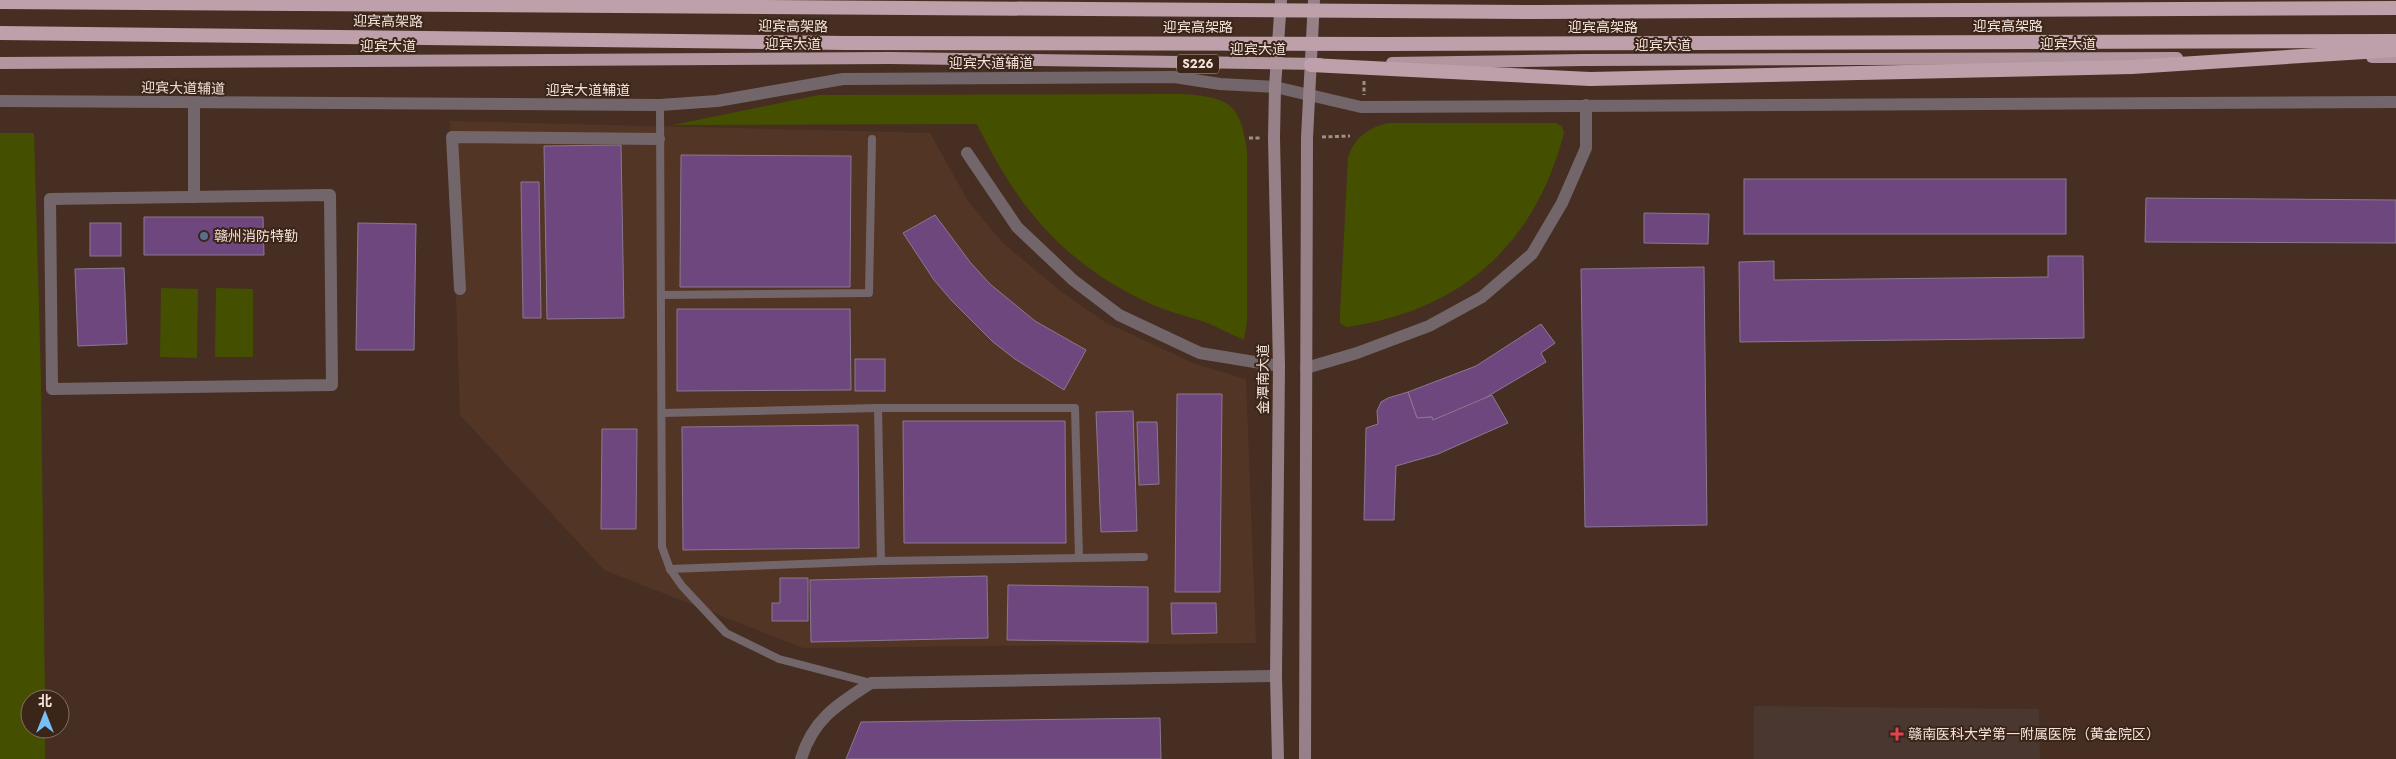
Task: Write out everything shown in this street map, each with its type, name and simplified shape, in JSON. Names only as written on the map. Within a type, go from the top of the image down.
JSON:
[{"type":"highway","name":"迎宾高架路","points":[[0,2],[1525,12],[2396,8]]},
{"type":"highway","name":"迎宾高架路","points":[[0,33],[866,43],[1386,44],[2396,41]]},
{"type":"highway","points":[[1311,65],[1590,78],[2132,67],[2396,50]]},
{"type":"main road","name":"金潭南大道","points":[[1278,759],[1276,676],[1279,366],[1275,87],[1281,0]]},
{"type":"main road","points":[[1305,759],[1307,147],[1314,0]]},
{"type":"main road","name":"迎宾大道","points":[[0,63],[890,58],[1311,65],[1583,60],[2396,57]]},
{"type":"street","name":"迎宾大道辅道","points":[[0,101],[660,105],[717,101],[843,79],[1174,77],[1220,84],[1275,87],[1361,107],[2298,104],[2396,102]]},
{"type":"street","points":[[194,103],[194,197]]},
{"type":"street","points":[[1306,368],[1358,354],[1429,326],[1482,297],[1532,254],[1562,203],[1586,148],[1586,105]]},
{"type":"street","points":[[460,289],[452,137],[659,139]]},
{"type":"street","points":[[967,153],[1017,227],[1073,280],[1119,315],[1200,353],[1279,366]]},
{"type":"street","points":[[330,195],[332,385],[52,389],[50,199],[194,197],[330,195]]},
{"type":"street","points":[[801,759],[806,743],[832,708],[871,682],[1276,676]]},
{"type":"lane","points":[[660,105],[662,547],[670,569],[682,586],[726,633],[779,659],[871,682]]},
{"type":"lane","points":[[661,295],[869,293],[872,139]]},
{"type":"lane","points":[[662,413],[878,408],[1076,408],[1079,558]]},
{"type":"lane","points":[[878,408],[881,561]]},
{"type":"lane","points":[[670,569],[881,561],[1144,557]]},
{"type":"shaded area","points":[[450,121],[930,133],[968,201],[1002,242],[1059,290],[1105,322],[1195,364],[1246,379],[1256,643],[803,648],[604,570],[460,415]]},
{"type":"shaded area","name":"赣南医科大学第一附属医院（黄金院区）","points":[[1754,706],[2039,709],[2040,759],[1754,759]]},
{"type":"green space","points":[[1182,94],[1221,100],[1236,112],[1241,122],[1247,151],[1247,322],[1244,340],[1207,323],[1151,304],[1093,271],[1069,252],[1027,207],[1009,182],[977,124],[673,125],[819,95]]},
{"type":"green space","points":[[1388,123],[1556,123],[1562,126],[1564,133],[1551,173],[1534,208],[1513,239],[1487,266],[1458,288],[1424,306],[1387,319],[1346,327],[1340,323],[1340,314],[1348,157],[1354,144],[1363,134]]},
{"type":"green space","points":[[0,133],[34,133],[41,379],[45,689],[20,689],[20,739],[45,739],[45,759],[0,759]]},
{"type":"green space","points":[[161,288],[198,289],[197,358],[160,357]]},
{"type":"green space","points":[[216,288],[253,289],[253,357],[215,357]]},
{"type":"building","points":[[621,145],[624,318],[547,319],[544,146]]},
{"type":"building","points":[[681,155],[851,156],[850,287],[680,287]]},
{"type":"building","points":[[1744,179],[2066,179],[2066,234],[1744,234]]},
{"type":"building","points":[[521,182],[539,182],[541,318],[523,318]]},
{"type":"building","points":[[2146,198],[2396,200],[2396,243],[2145,242]]},
{"type":"building","points":[[1644,213],[1709,214],[1708,244],[1644,243]]},
{"type":"building","points":[[935,215],[970,262],[990,284],[1035,321],[1086,350],[1064,390],[1015,359],[993,342],[934,280],[903,233]]},
{"type":"building","name":"赣州消防特勤","points":[[144,217],[263,217],[264,255],[144,255]]},
{"type":"building","points":[[90,223],[121,223],[121,256],[90,256]]},
{"type":"building","points":[[358,223],[416,224],[414,350],[356,350]]},
{"type":"building","points":[[2048,256],[2083,256],[2084,338],[1740,342],[1739,262],[1774,261],[1774,280],[2048,277]]},
{"type":"building","points":[[1704,267],[1707,525],[1585,527],[1581,269]]},
{"type":"building","points":[[124,268],[127,344],[78,346],[75,269]]},
{"type":"building","points":[[677,309],[850,309],[851,390],[677,391]]},
{"type":"building","points":[[1541,324],[1555,343],[1541,353],[1546,362],[1473,405],[1433,420],[1432,417],[1417,418],[1408,392],[1476,366]]},
{"type":"building","points":[[855,359],[885,359],[885,391],[855,391]]},
{"type":"building","points":[[1408,392],[1417,418],[1432,417],[1433,420],[1492,395],[1508,423],[1438,454],[1396,466],[1394,520],[1364,520],[1366,428],[1378,424],[1377,411],[1381,402]]},
{"type":"building","points":[[1177,394],[1222,394],[1220,592],[1175,592]]},
{"type":"building","points":[[1133,411],[1137,531],[1101,532],[1096,412]]},
{"type":"building","points":[[903,421],[1065,421],[1066,543],[904,543]]},
{"type":"building","points":[[1137,422],[1157,422],[1159,484],[1139,485]]},
{"type":"building","points":[[858,425],[859,548],[683,550],[682,427]]},
{"type":"building","points":[[602,429],[637,429],[636,529],[601,529]]},
{"type":"building","points":[[987,576],[988,638],[811,642],[810,580]]},
{"type":"building","points":[[780,578],[808,578],[808,621],[772,621],[772,603],[780,603]]},
{"type":"building","points":[[1008,585],[1148,587],[1148,642],[1007,640]]},
{"type":"building","points":[[1171,603],[1216,603],[1217,633],[1172,634]]},
{"type":"building","points":[[1160,718],[1161,759],[846,759],[861,722]]},
{"type":"place","name":"赣州消防特勤","points":[[204,236]]},
{"type":"place","name":"赣南医科大学第一附属医院（黄金院区）","points":[[1897,734]]}]
